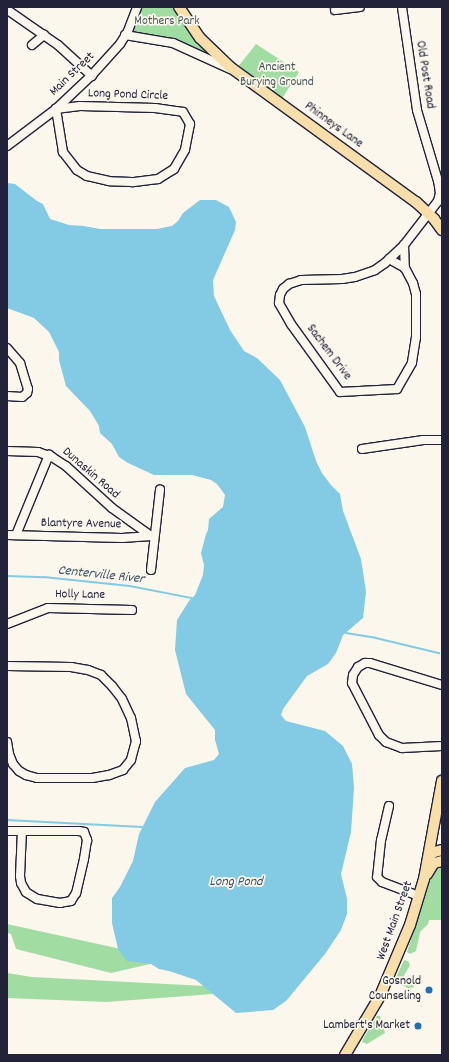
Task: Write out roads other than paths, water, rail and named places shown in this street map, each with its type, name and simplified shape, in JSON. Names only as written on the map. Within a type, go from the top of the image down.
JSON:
[{"type":"main road","name":"Phinneys Lane","points":[[179,7],[187,21],[208,47],[242,75],[386,179],[429,214],[442,230]]},
{"type":"main road","name":"West Main Street","points":[[345,1055],[385,985],[400,953],[424,879],[442,781]]},
{"type":"main road","points":[[429,856],[434,852],[442,850]]},
{"type":"main road","name":"West Main Street","points":[[424,879],[432,865],[442,861]]},
{"type":"street","name":"Main Street","points":[[7,146],[56,109],[92,76],[125,35],[137,7]]},
{"type":"street","points":[[335,10],[360,7]]},
{"type":"street","name":"Old Post Road","points":[[402,7],[420,124],[431,157],[440,193],[437,204],[429,214]]},
{"type":"street","points":[[9,11],[58,45],[92,76]]},
{"type":"street","points":[[32,45],[44,35]]},
{"type":"street","points":[[125,35],[173,43],[242,75]]},
{"type":"street","name":"Long Pond Circle","points":[[80,106],[174,109],[183,112],[187,116],[190,124],[188,140],[185,150],[174,169],[158,179],[132,182],[98,179],[77,170],[69,162],[63,152],[56,109],[80,106]]},
{"type":"street","name":"Sachem Drive","points":[[404,245],[405,268],[413,283],[416,294],[416,337],[412,363],[396,389],[340,392],[291,324],[279,304],[280,295],[283,289],[289,284],[301,280],[330,280],[355,277],[375,270],[404,245],[429,214]]},
{"type":"street","points":[[389,259],[405,268]]},
{"type":"street","points":[[7,348],[20,364],[28,389],[27,393],[22,397],[7,396]]},
{"type":"street","points":[[362,449],[417,441],[442,440]]},
{"type":"street","name":"Dunaskin Road","points":[[7,451],[38,452],[49,456],[66,466],[112,508],[153,536]]},
{"type":"street","points":[[16,535],[49,456]]},
{"type":"street","points":[[151,570],[153,536],[160,490]]},
{"type":"street","name":"Blantyre Avenue","points":[[7,535],[122,538],[153,536]]},
{"type":"street","name":"Holly Lane","points":[[7,624],[48,608],[132,610]]},
{"type":"street","points":[[442,685],[370,663],[365,663],[358,667],[352,683],[379,735],[386,742],[402,748],[442,746]]},
{"type":"street","points":[[7,666],[71,667],[88,670],[101,676],[112,686],[122,699],[131,718],[136,741],[131,760],[122,770],[109,776],[92,778],[37,778],[26,775],[19,771],[13,764],[9,754],[7,742]]},
{"type":"street","points":[[389,806],[381,840],[377,877],[382,882],[419,896]]},
{"type":"street","points":[[7,831],[22,831],[79,831],[84,832],[87,840],[84,859],[76,893],[71,901],[60,903],[37,899],[26,892],[21,883],[20,876],[22,831]]},
{"type":"water","name":"Long Pond","points":[[7,183],[15,184],[43,204],[50,219],[69,225],[100,229],[157,229],[172,226],[178,221],[183,213],[200,200],[216,200],[229,207],[236,222],[235,230],[213,280],[214,296],[230,330],[244,351],[257,358],[280,380],[305,427],[316,461],[322,473],[340,494],[343,511],[361,559],[366,592],[363,618],[343,635],[336,653],[328,664],[307,676],[283,709],[281,715],[286,721],[325,731],[343,746],[352,764],[354,788],[351,832],[341,874],[347,899],[347,914],[341,930],[325,954],[286,1001],[273,1010],[236,1013],[196,980],[159,969],[151,964],[127,961],[118,949],[112,923],[112,898],[120,887],[133,861],[139,834],[155,802],[185,768],[214,760],[219,754],[215,740],[215,730],[186,694],[175,650],[177,620],[189,601],[195,595],[203,575],[204,565],[201,553],[208,530],[209,519],[223,507],[225,495],[217,484],[211,480],[192,475],[154,475],[128,463],[119,457],[112,444],[100,433],[99,426],[90,411],[66,386],[59,360],[59,352],[49,332],[34,318],[7,308]]},
{"type":"waterway","name":"Centerville River","points":[[7,576],[44,577],[130,586],[192,598]]},
{"type":"waterway","name":"Centerville River","points":[[346,633],[376,638],[439,653]]},
{"type":"waterway","points":[[7,820],[142,827]]},
{"type":"place","name":"Gosnold Counseling","points":[[429,990]]},
{"type":"place","name":"Lambert's Market","points":[[418,1026]]},
{"type":"park label","name":"Mothers Park","points":[[167,22]]},
{"type":"park label","name":"Ancient Burying Ground","points":[[277,76]]}]
